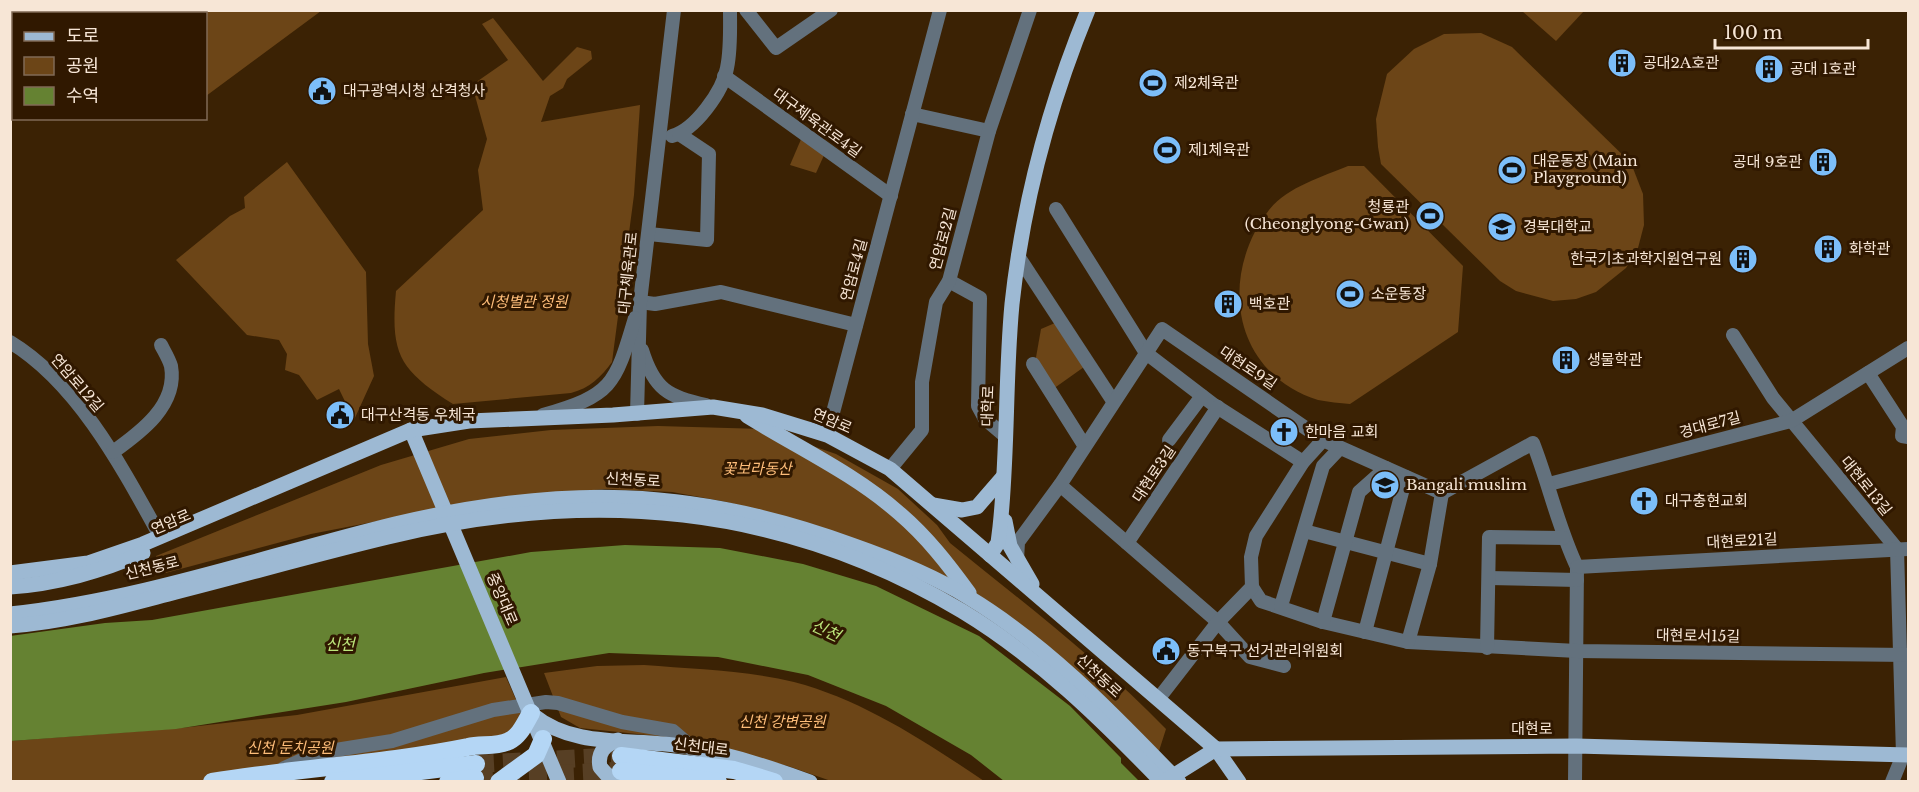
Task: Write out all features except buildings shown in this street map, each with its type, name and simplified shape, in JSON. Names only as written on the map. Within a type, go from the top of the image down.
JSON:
[{"type":"highway","points":[[212,782],[438,753],[484,744],[501,744],[511,741],[519,733],[531,713]]},
{"type":"highway","points":[[499,782],[536,754],[543,739]]},
{"type":"highway","points":[[333,782],[501,773],[501,757],[484,744]]},
{"type":"highway","name":"신천대로","points":[[622,766],[718,782]]},
{"type":"highway","name":"신천대로","points":[[622,766],[734,770],[774,782]]},
{"type":"highway","points":[[448,782],[481,775]]},
{"type":"main road","name":"대학로","points":[[990,555],[998,543],[1002,509],[1009,348],[1018,255],[1029,194],[1061,76],[1088,10]]},
{"type":"main road","name":"연암로","points":[[10,573],[88,563],[160,536],[411,430],[469,421],[637,414],[712,407],[739,411],[762,415],[827,435],[890,469],[1216,748],[1239,782]]},
{"type":"main road","points":[[739,411],[854,481],[898,513],[939,552],[969,594],[965,604]]},
{"type":"main road","name":"중앙대로","points":[[411,430],[543,739],[559,782]]},
{"type":"main road","name":"연암로","points":[[10,587],[33,586],[120,563],[246,509],[335,461]]},
{"type":"main road","points":[[932,505],[962,510],[978,507],[1003,477]]},
{"type":"main road","name":"신천동로","points":[[10,614],[97,601],[396,524],[479,506],[573,496],[673,501],[753,515],[798,526],[878,555],[1023,636],[1087,688],[1179,782]]},
{"type":"main road","name":"신천동로","points":[[10,626],[108,610],[438,526],[537,511],[596,508],[649,510],[769,530],[875,567],[965,604],[1079,699],[1163,782]]},
{"type":"main road","points":[[1002,509],[1010,546],[1040,596]]},
{"type":"main road","points":[[531,713],[546,725],[622,766],[642,782]]},
{"type":"main road","name":"대현로","points":[[1216,748],[1575,746],[1906,755]]},
{"type":"main road","points":[[1163,782],[1216,748]]},
{"type":"main road","points":[[622,766],[694,749],[752,763],[810,782]]},
{"type":"street","name":"대구체육관로","points":[[637,414],[640,302],[674,10]]},
{"type":"street","points":[[658,135],[679,134],[689,128],[709,105],[727,69],[730,10]]},
{"type":"street","points":[[746,10],[776,48],[831,10]]},
{"type":"street","name":"연암로4길","points":[[827,435],[940,10]]},
{"type":"street","name":"연암로2길","points":[[890,469],[922,430],[924,370],[936,302],[949,281],[989,131],[1030,10]]},
{"type":"street","name":"대구체육관로4길","points":[[724,76],[891,196]]},
{"type":"street","points":[[912,114],[989,131]]},
{"type":"street","points":[[649,234],[707,240],[709,154],[679,134]]},
{"type":"street","points":[[1056,208],[1146,352],[1202,396],[1303,462]]},
{"type":"street","points":[[1018,255],[1113,401]]},
{"type":"street","points":[[949,281],[980,298],[978,406],[985,419],[1005,436]]},
{"type":"street","points":[[531,418],[582,404],[608,387],[621,365],[640,302],[656,304],[721,292],[856,325]]},
{"type":"street","name":"대현로9길","points":[[1017,560],[1018,542],[1060,485],[1084,445],[1162,329],[1323,440],[1442,493]]},
{"type":"street","name":"대현로13길","points":[[1733,335],[1791,421],[1903,549]]},
{"type":"street","name":"연암로12길","points":[[10,342],[29,353],[53,376],[113,452],[160,536]]},
{"type":"street","points":[[639,343],[652,375],[665,392],[678,399],[712,407]]},
{"type":"street","points":[[113,452],[138,434],[157,415],[169,394],[171,366],[161,345]]},
{"type":"street","name":"경대로7길","points":[[1549,484],[1791,421],[1908,348]]},
{"type":"street","points":[[1033,364],[1084,445]]},
{"type":"street","points":[[1868,373],[1903,427],[1902,436],[1908,437]]},
{"type":"street","points":[[1169,440],[1202,396]]},
{"type":"street","name":"대현로3길","points":[[1127,543],[1218,407]]},
{"type":"street","points":[[1159,698],[1218,622],[1252,587],[1251,557],[1256,536],[1303,462],[1323,440]]},
{"type":"street","points":[[1408,642],[1430,564],[1442,493],[1533,443],[1549,484],[1563,538],[1577,573],[1575,782]]},
{"type":"street","points":[[1281,606],[1323,466],[1340,448]]},
{"type":"street","points":[[1323,622],[1359,492],[1386,468]]},
{"type":"street","points":[[1365,632],[1388,553],[1406,477]]},
{"type":"street","points":[[1060,485],[1218,622],[1250,657],[1284,666]]},
{"type":"street","points":[[1006,524],[1020,529],[1028,527]]},
{"type":"street","points":[[1304,531],[1430,564]]},
{"type":"street","points":[[1487,648],[1489,537],[1563,538]]},
{"type":"street","points":[[1892,782],[1906,755],[1903,549]]},
{"type":"street","name":"대현로21길","points":[[1577,573],[1903,549]]},
{"type":"street","points":[[1489,578],[1577,573]]},
{"type":"street","name":"대현로서15길","points":[[1252,587],[1261,601],[1323,622],[1408,642],[1577,651],[1904,654]]},
{"type":"street","points":[[271,775],[317,753],[392,741],[493,710],[546,702],[558,703],[622,722],[673,731],[694,749]]},
{"type":"green space","points":[[321,11],[207,95],[207,12],[152,12]]},
{"type":"green space","points":[[1522,11],[1584,11],[1556,41]]},
{"type":"green space","name":"시청별관 정원","points":[[493,18],[543,81],[577,47],[591,51],[592,59],[567,79],[563,88],[550,96],[541,122],[640,105],[634,195],[612,362],[604,372],[589,385],[571,393],[453,404],[421,381],[402,359],[395,331],[396,291],[483,210],[478,170],[487,139],[472,85],[508,60],[482,24]]},
{"type":"green space","points":[[1481,33],[1512,47],[1631,163],[1643,194],[1644,225],[1638,248],[1626,268],[1596,292],[1576,299],[1553,301],[1516,291],[1500,281],[1381,164],[1376,119],[1387,74],[1414,49],[1444,34]]},
{"type":"green space","points":[[802,137],[825,153],[816,173],[790,165]]},
{"type":"green space","points":[[287,162],[366,272],[368,344],[374,376],[354,420],[339,389],[317,400],[299,375],[285,370],[287,354],[279,340],[247,335],[176,260],[230,216],[245,208],[244,197]]},
{"type":"green space","name":"소운동장","points":[[1348,166],[1364,166],[1463,266],[1458,332],[1350,404],[1318,400],[1289,387],[1267,368],[1251,345],[1242,320],[1239,292],[1243,264],[1253,236],[1269,210],[1276,202],[1295,189]]},
{"type":"green space","points":[[1055,323],[1084,367],[1053,389],[1035,363],[1041,329]]},
{"type":"green space","name":"꽃보라동산","points":[[658,426],[763,429],[836,454],[898,489],[937,525],[950,543],[1088,656],[1166,729],[1159,751],[1096,690],[1038,641],[843,535],[727,502],[672,492],[604,489],[476,502],[311,534],[158,575],[156,556],[381,465],[469,439],[551,430]]},
{"type":"green space","name":"신천 강변공원","points":[[644,665],[757,675],[820,690],[893,724],[984,781],[831,781],[788,766],[666,737],[580,728],[561,717],[544,673],[597,666]]},
{"type":"green space","name":"신천 둔치공원","points":[[506,677],[523,716],[516,736],[484,739],[289,781],[11,782],[11,741],[181,728],[297,715]]},
{"type":"water","name":"신천","points":[[625,545],[720,548],[803,564],[876,586],[979,636],[1070,706],[1121,758],[1121,763],[1139,781],[1004,781],[971,755],[886,706],[808,675],[718,657],[609,653],[484,673],[346,702],[176,729],[11,741],[10,636],[105,623],[152,620],[531,552]]},
{"type":"tunnel","points":[[476,764],[621,756]]},
{"type":"tunnel","points":[[475,778],[617,771]]},
{"type":"place","name":"공대2A호관","points":[[1622,63]]},
{"type":"place","name":"공대 1호관","points":[[1769,69]]},
{"type":"place","name":"제2체육관","points":[[1153,83]]},
{"type":"place","name":"대구광역시청 산격청사","points":[[322,91]]},
{"type":"place","name":"제1체육관","points":[[1167,150]]},
{"type":"place","name":"공대 9호관","points":[[1823,162]]},
{"type":"place","name":"대운동장 (Main Playground)","points":[[1512,170]]},
{"type":"place","name":"청룡관 (Cheonglyong-Gwan)","points":[[1430,216]]},
{"type":"place","name":"경북대학교","points":[[1502,227]]},
{"type":"place","name":"화학관","points":[[1828,249]]},
{"type":"place","name":"한국기초과학지원연구원","points":[[1743,259]]},
{"type":"place","name":"소운동장","points":[[1350,294]]},
{"type":"place","name":"백호관","points":[[1228,304]]},
{"type":"place","name":"생물학관","points":[[1566,360]]},
{"type":"place","name":"대구산격동 우체국","points":[[340,415]]},
{"type":"place","name":"한마음 교회","points":[[1284,432]]},
{"type":"place","name":"Bangali muslim","points":[[1385,485]]},
{"type":"place","name":"대구충현교회","points":[[1644,501]]},
{"type":"place","name":"동구북구 선거관리위원회","points":[[1166,651]]}]
